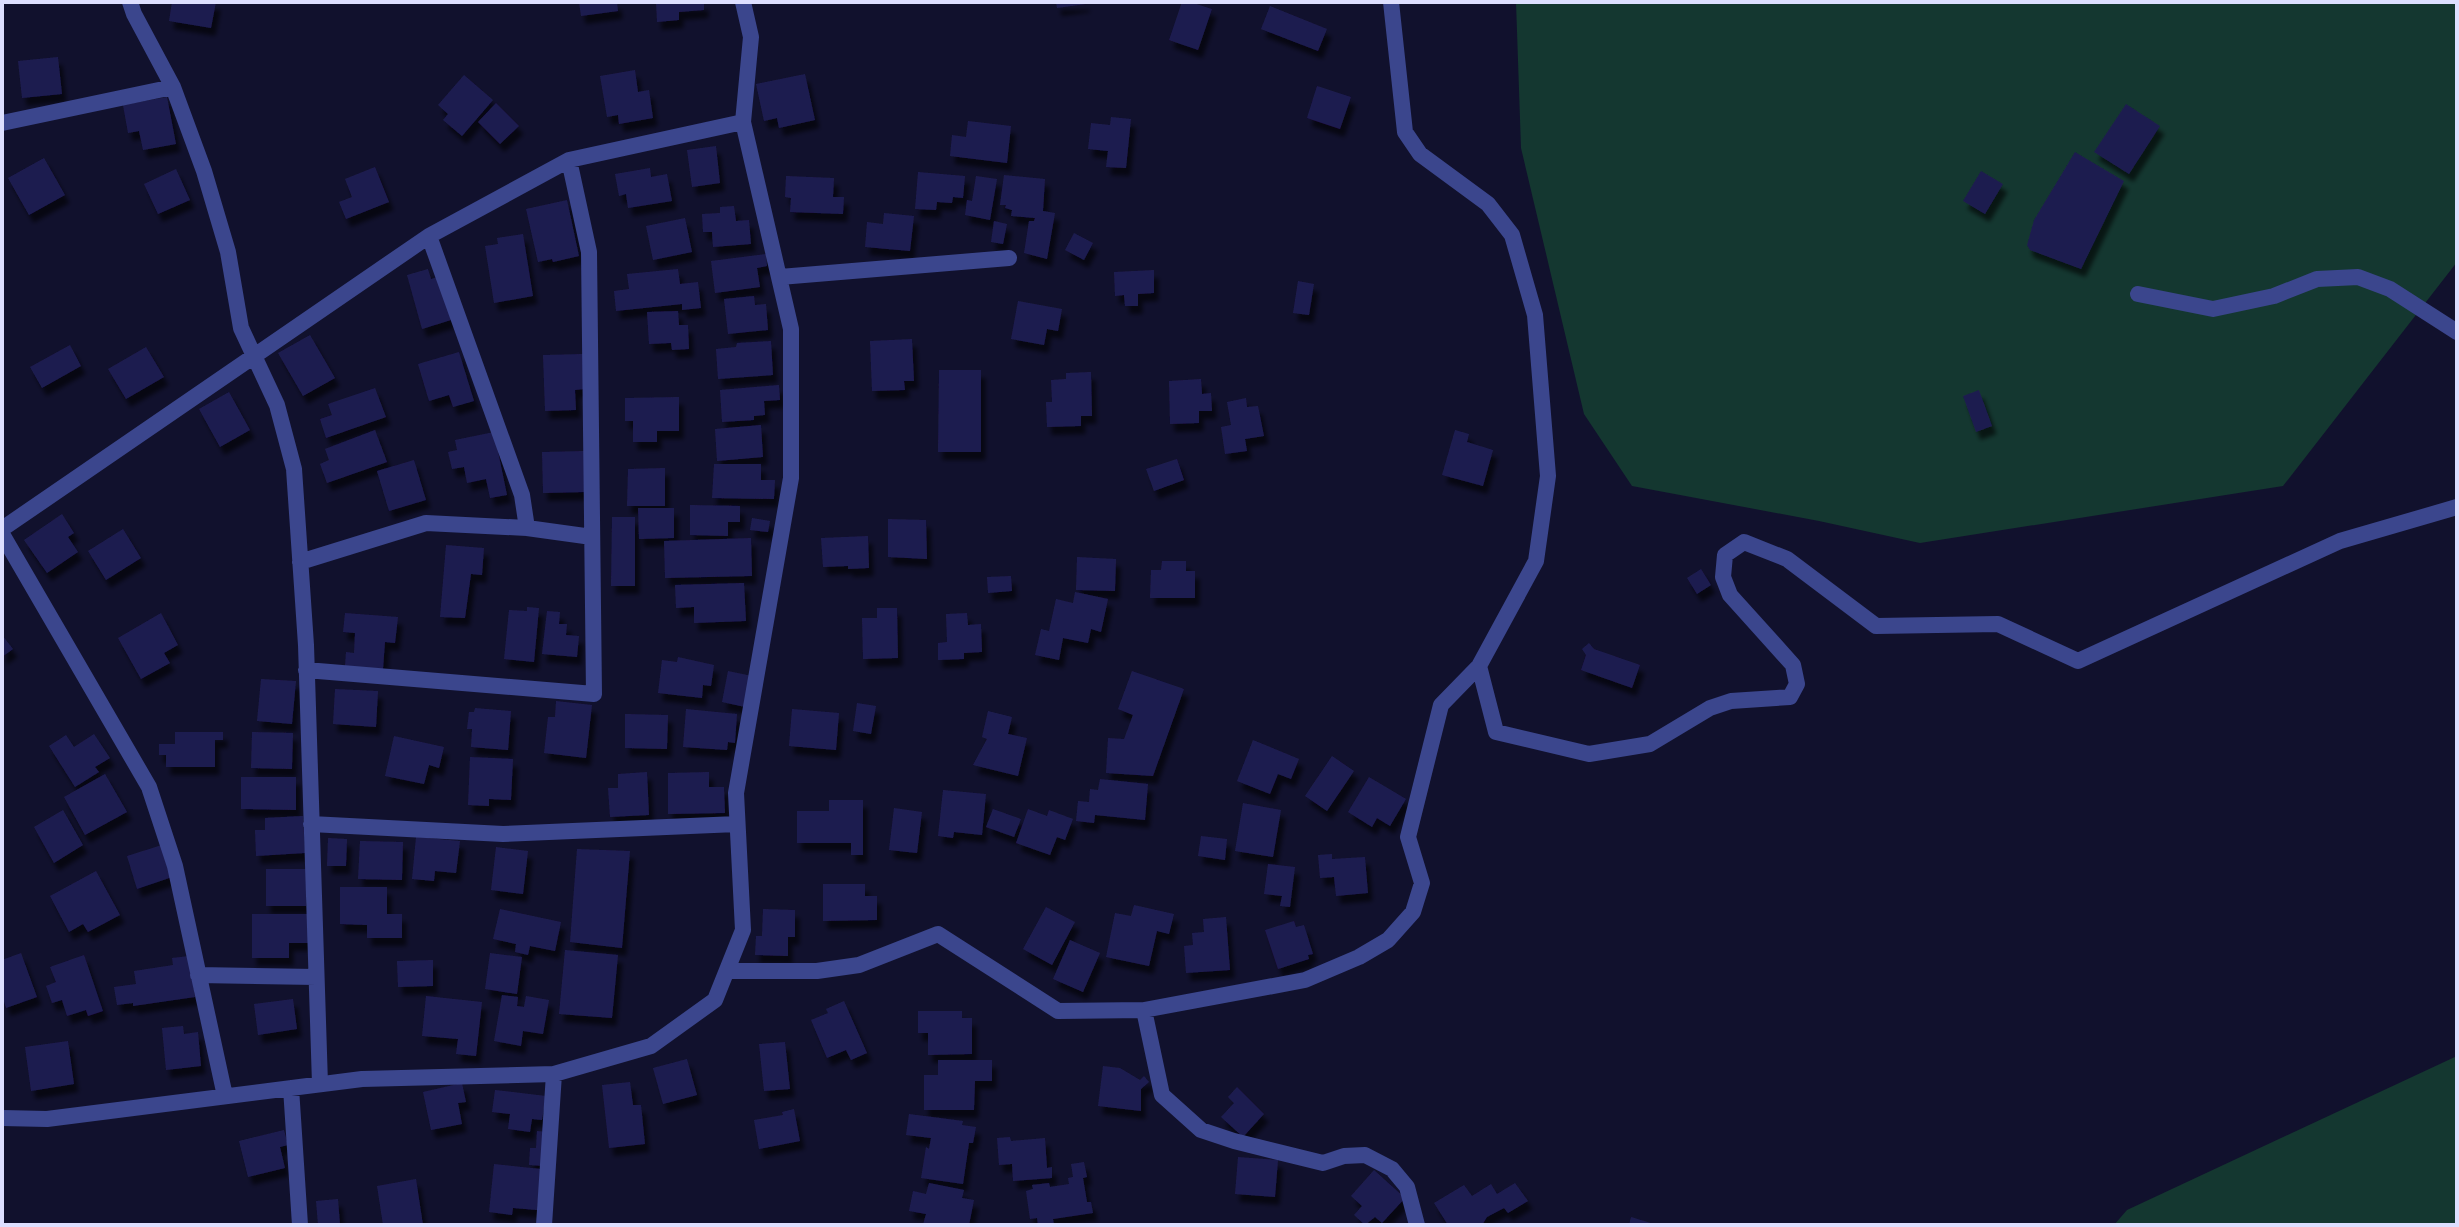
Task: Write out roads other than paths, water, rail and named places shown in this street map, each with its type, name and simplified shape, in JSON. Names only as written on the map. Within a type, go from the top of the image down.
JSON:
[{"type":"street","points":[[130,2],[173,87],[204,171],[228,252],[241,328],[277,405],[294,469],[306,670],[320,1084]]},
{"type":"street","points":[[2,1118],[47,1119],[362,1079],[554,1074],[651,1046],[715,1000],[743,930],[736,793],[791,478],[791,329],[743,122],[751,37],[743,2]]},
{"type":"street","points":[[727,971],[817,971],[859,965],[938,934],[1058,1011],[1144,1010],[1305,980],[1359,957],[1388,940],[1413,912],[1422,883],[1408,837],[1441,705],[1479,666],[1536,561],[1548,476],[1535,315],[1512,235],[1488,204],[1420,154],[1405,132],[1391,2]]},
{"type":"street","points":[[2,123],[173,87]]},
{"type":"street","points":[[225,1096],[175,866],[149,787],[2,532],[429,236],[569,160],[743,122]]},
{"type":"street","points":[[306,670],[594,694],[589,252],[569,160]]},
{"type":"street","points":[[429,236],[522,495],[527,528]]},
{"type":"street","points":[[780,277],[1009,258]]},
{"type":"street","points":[[2138,294],[2213,309],[2274,296],[2317,279],[2358,277],[2390,289],[2457,332]]},
{"type":"street","points":[[1479,666],[1496,732],[1589,754],[1650,744],[1710,708],[1731,701],[1790,697],[1797,684],[1793,665],[1730,595],[1723,577],[1725,555],[1744,542],[1787,559],[1876,626],[1998,624],[2078,661],[2340,541],[2457,507]]},
{"type":"street","points":[[300,562],[426,523],[527,528],[592,537]]},
{"type":"street","points":[[311,824],[503,834],[737,824]]},
{"type":"street","points":[[198,975],[316,977]]},
{"type":"street","points":[[1144,1010],[1162,1095],[1201,1130],[1323,1163],[1344,1156],[1365,1155],[1392,1169],[1407,1187],[1417,1225]]},
{"type":"street","points":[[544,1225],[548,1203],[554,1074]]},
{"type":"street","points":[[291,1088],[300,1225]]}]
